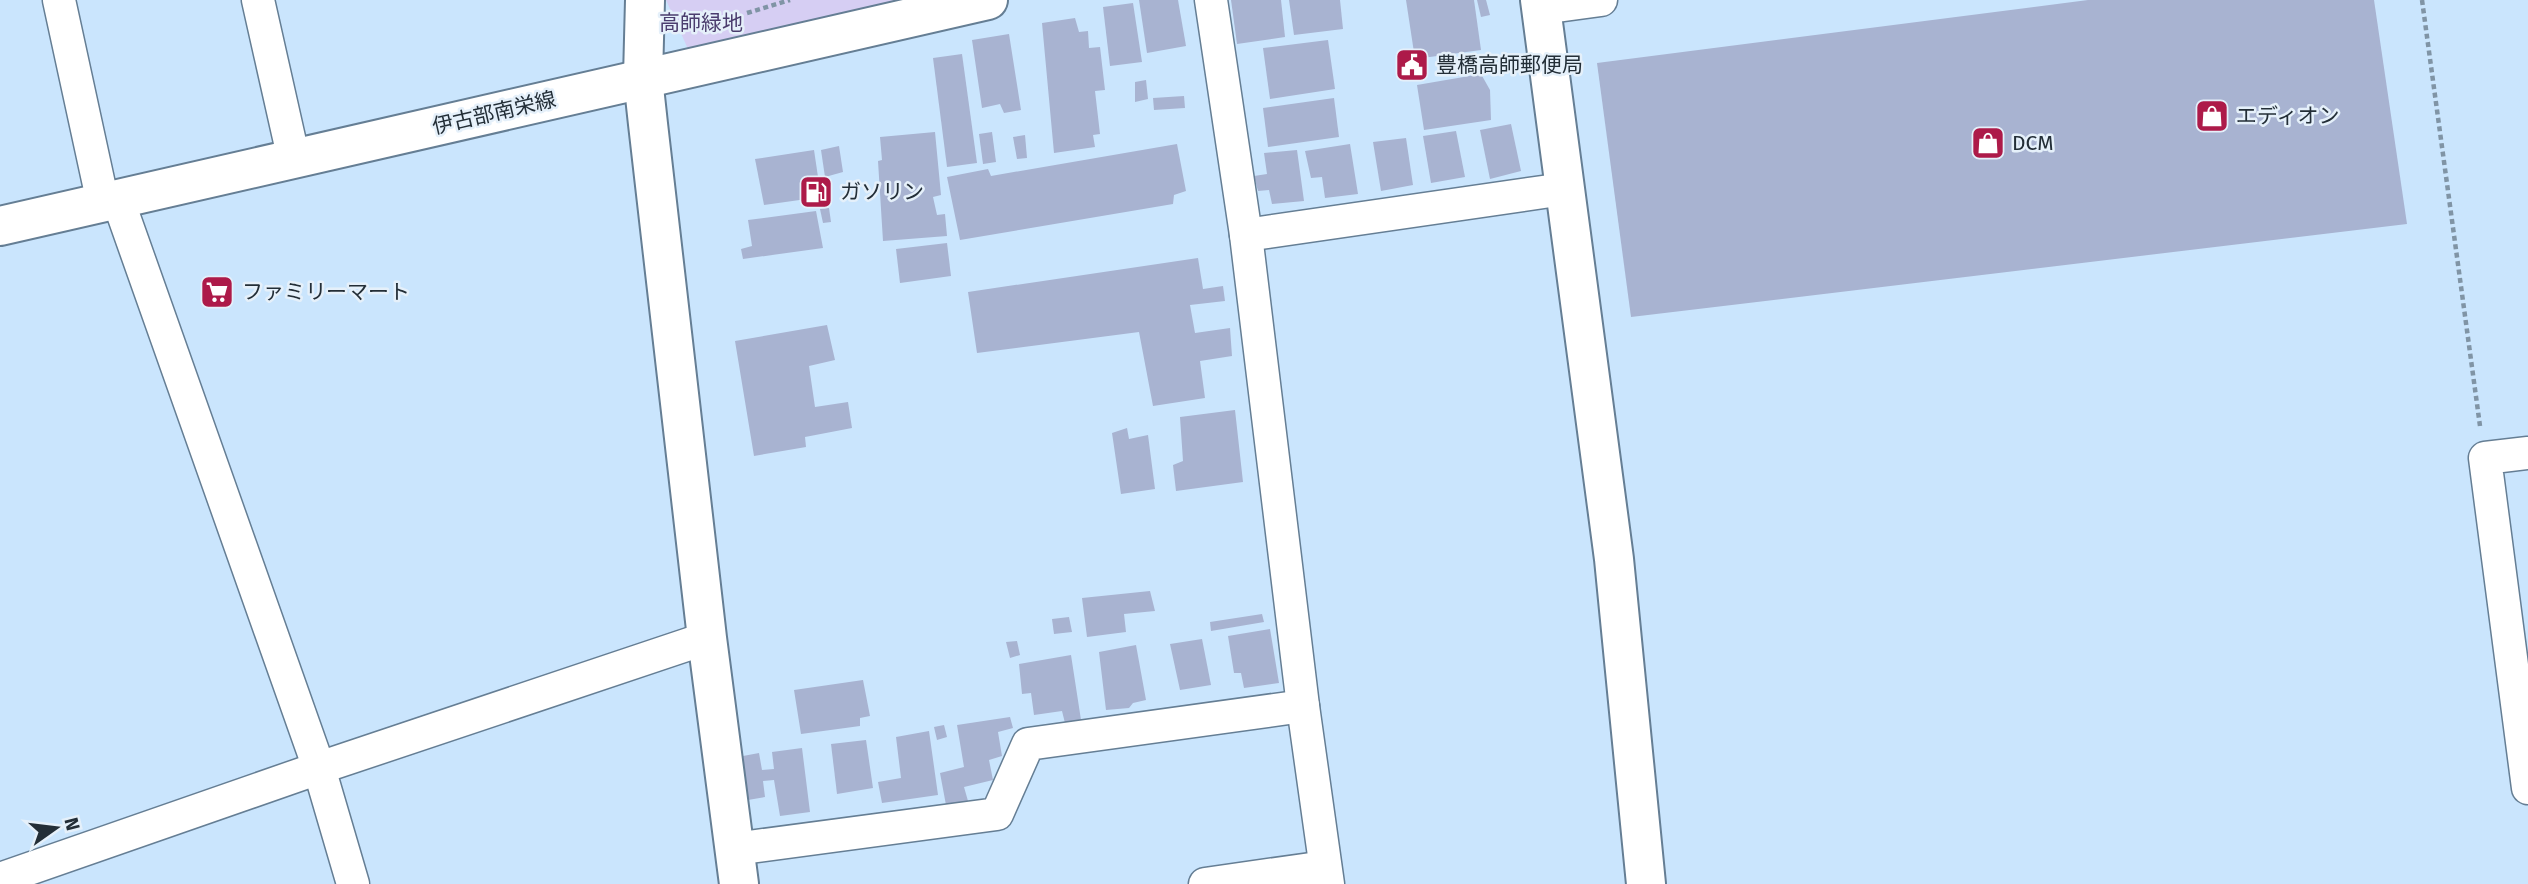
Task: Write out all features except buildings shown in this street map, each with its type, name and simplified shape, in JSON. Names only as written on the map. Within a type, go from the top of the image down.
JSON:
[{"type":"street","points":[[59,0],[110,202],[319,768],[353,884]]},
{"type":"street","points":[[258,0],[294,160]]},
{"type":"street","points":[[645,0],[643,78],[736,867],[997,814],[1028,744],[1303,706]]},
{"type":"street","name":"伊古部南栄線","points":[[0,226],[988,0]]},
{"type":"street","points":[[1205,884],[1327,876],[1303,706],[1246,235],[1211,0]]},
{"type":"street","points":[[1601,0],[1541,4],[1614,559],[1646,884]]},
{"type":"street","points":[[1246,235],[1564,189]]},
{"type":"street","points":[[2528,453],[2485,458],[2528,788]]},
{"type":"street","points":[[0,879],[319,768],[707,638]]},
{"type":"path","points":[[2422,0],[2485,458]]},
{"type":"green space","name":"高師緑地","points":[[666,0],[900,0],[688,49]]},
{"type":"place","name":"豊橋高師郵便局","points":[[1412,65]]},
{"type":"place","name":"エディオン","points":[[2212,116]]},
{"type":"place","name":"DCM","points":[[1988,143]]},
{"type":"place","name":"ガソリン","points":[[816,192]]},
{"type":"place","name":"ファミリーマート","points":[[217,292]]}]
